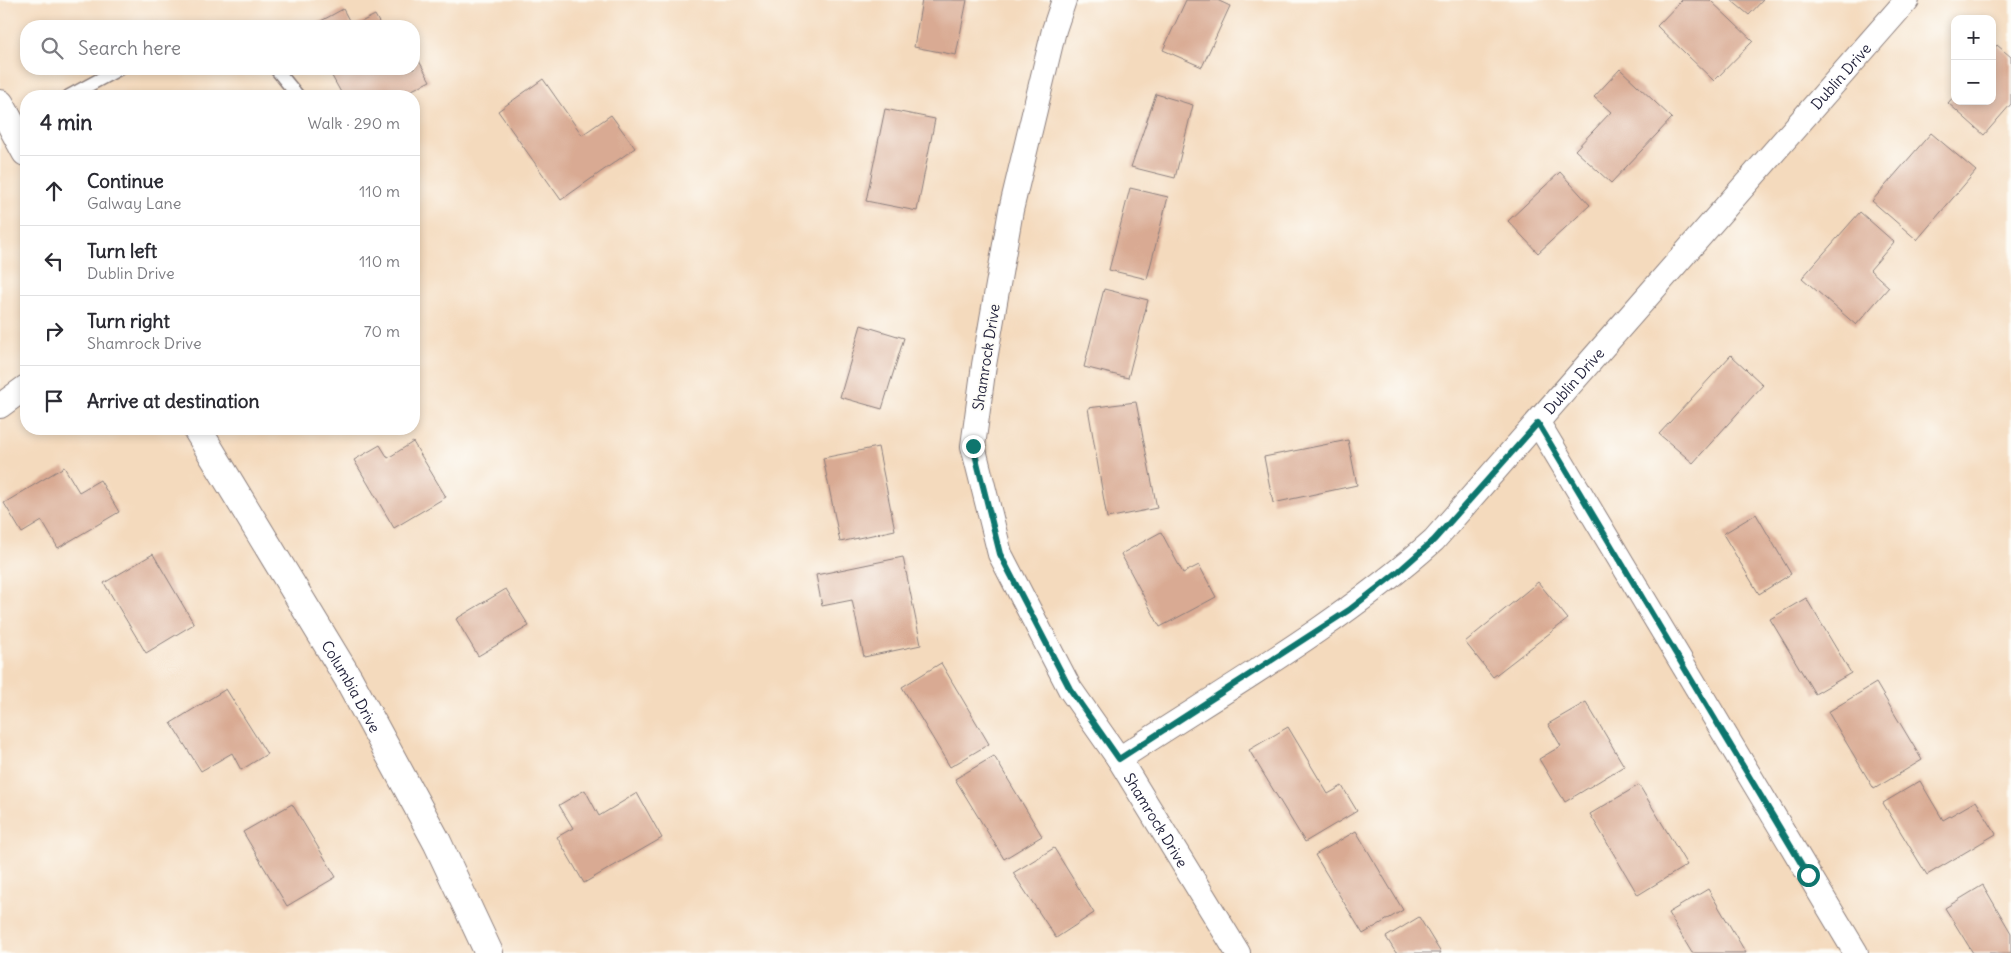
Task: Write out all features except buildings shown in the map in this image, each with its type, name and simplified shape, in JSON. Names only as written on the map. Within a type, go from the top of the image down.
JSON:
[{"type":"main road","points":[[0,104],[20,124]]},
{"type":"main road","name":"Columbia Drive","points":[[201,435],[348,678],[437,842],[489,953]]},
{"type":"street","name":"Shamrock Drive","points":[[1064,0],[1054,30],[1011,210],[984,365],[973,446],[1000,554],[1070,689],[1119,759],[1238,953]]},
{"type":"street","name":"Dublin Drive","points":[[1119,759],[1349,610],[1399,571],[1434,540],[1907,0]]},
{"type":"street","points":[[0,406],[20,392]]},
{"type":"street","points":[[1538,423],[1856,953]]},
{"type":"lane","points":[[81,90],[108,75]]},
{"type":"lane","points":[[281,75],[293,90]]},
{"type":"route","points":[[973,446],[1000,554],[1070,689],[1119,759],[1349,610],[1399,571],[1434,540],[1538,423],[1808,875]]}]
